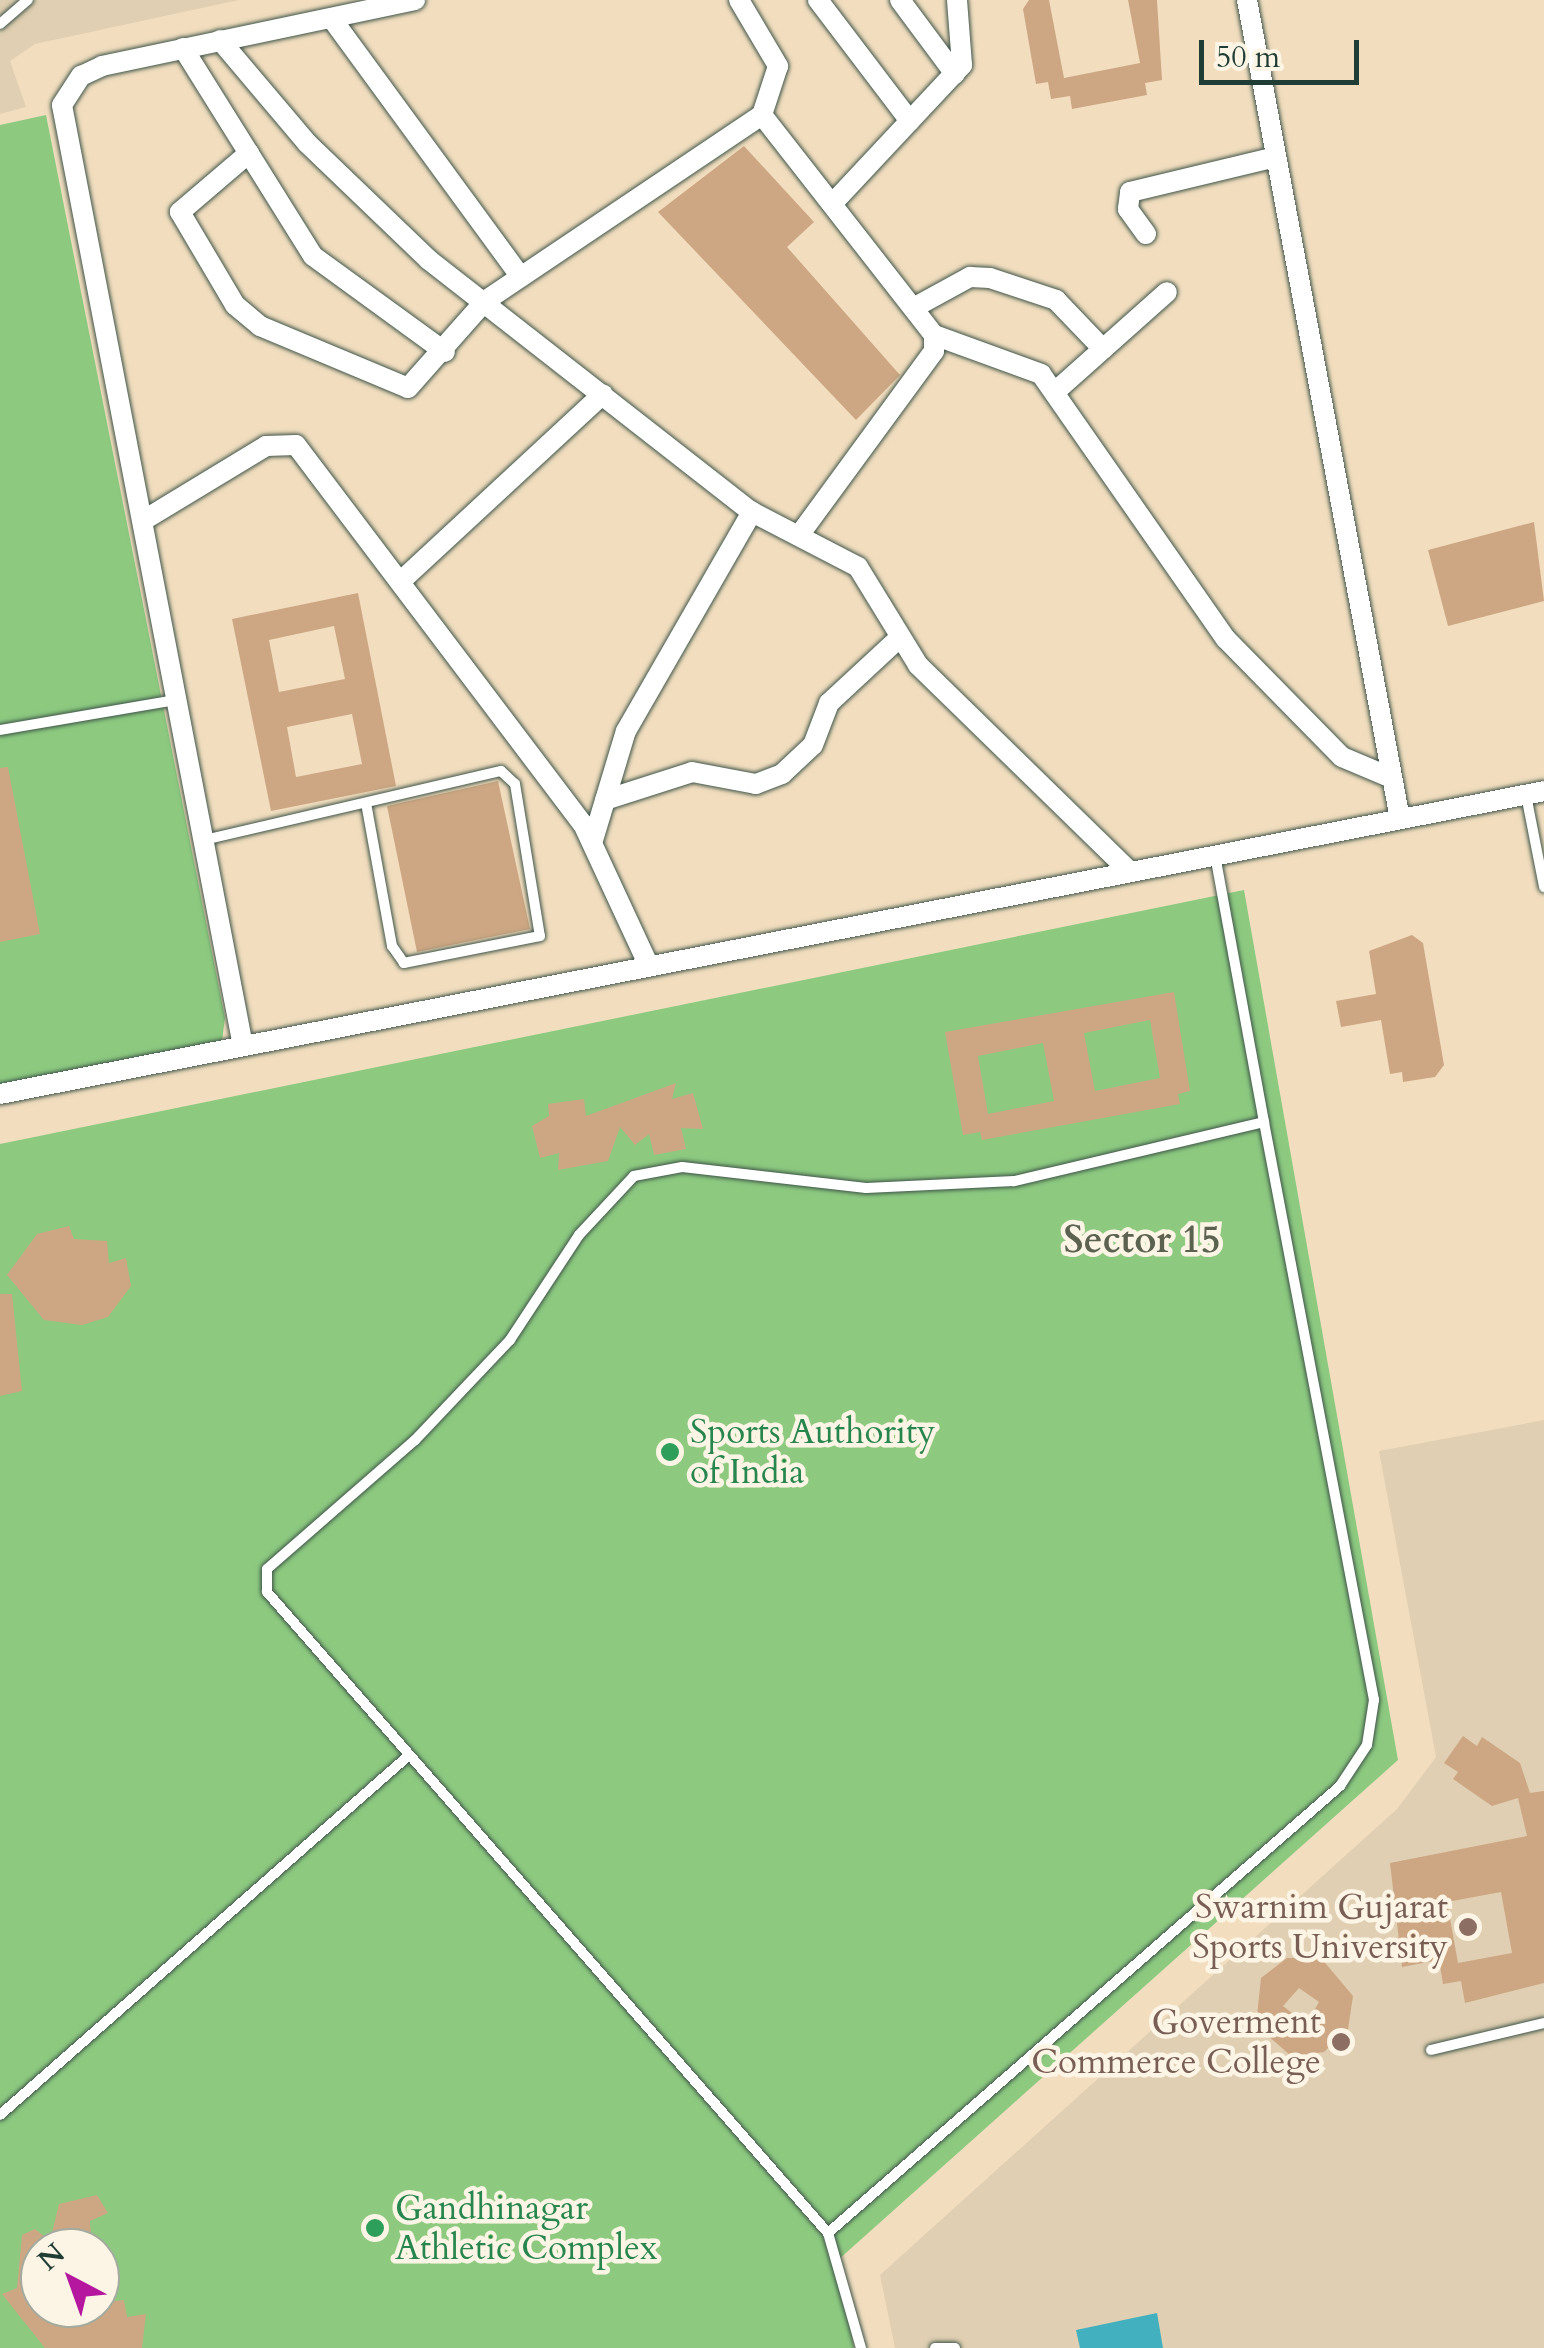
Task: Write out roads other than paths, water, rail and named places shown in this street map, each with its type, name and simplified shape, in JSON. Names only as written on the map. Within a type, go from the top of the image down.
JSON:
[{"type":"street","points":[[243,1046],[62,106],[82,76],[102,66],[415,0]]},
{"type":"street","points":[[249,154],[180,212],[247,317],[396,388],[421,382],[484,301],[762,114],[778,66],[739,0]]},
{"type":"street","points":[[818,0],[910,121]]},
{"type":"street","points":[[900,0],[955,74]]},
{"type":"street","points":[[833,203],[955,74],[964,55],[957,0]]},
{"type":"street","points":[[1247,0],[1400,819]]},
{"type":"street","points":[[332,19],[520,276]]},
{"type":"street","points":[[220,40],[333,170],[484,301],[752,512],[858,567],[897,640],[1130,872]]},
{"type":"street","points":[[182,48],[313,256],[445,352]]},
{"type":"street","points":[[762,114],[934,335],[934,351],[800,534]]},
{"type":"street","points":[[1146,234],[1128,209],[1130,192],[1276,156]]},
{"type":"street","points":[[915,306],[970,277],[990,278],[1056,300],[1103,349]]},
{"type":"street","points":[[1056,390],[1168,292]]},
{"type":"street","points":[[934,335],[1016,359],[1056,390],[1206,616],[1342,757],[1392,778]]},
{"type":"street","points":[[401,581],[603,394]]},
{"type":"street","points":[[144,520],[283,441],[308,458],[593,840],[649,966]]},
{"type":"street","points":[[593,840],[642,698],[752,512]]},
{"type":"street","points":[[605,800],[692,772],[769,781],[814,744],[830,703],[897,640]]},
{"type":"street","points":[[0,1094],[1535,793]]},
{"type":"lane","points":[[0,24],[28,0]]},
{"type":"lane","points":[[0,730],[176,700]]},
{"type":"lane","points":[[203,840],[366,803],[508,774],[540,936],[404,963],[392,946],[366,803]]},
{"type":"lane","points":[[1535,793],[1544,887]]},
{"type":"lane","points":[[828,2233],[1340,1786],[1367,1745],[1374,1700],[1215,856]]},
{"type":"lane","points":[[860,2348],[828,2233],[407,1756],[268,1592],[267,1569],[415,1440],[510,1340],[579,1235],[634,1176],[682,1167],[866,1188],[1014,1181],[1264,1122]]},
{"type":"lane","points":[[0,2115],[407,1756]]},
{"type":"lane","points":[[1430,2050],[1544,2023]]},
{"type":"lane","points":[[935,2348],[955,2348]]},
{"type":"water","points":[[1157,2313],[1163,2348],[1080,2348],[1076,2330]]},
{"type":"place","name":"Sports Authority of India","points":[[670,1452]]},
{"type":"place","name":"Swarnim Gujarat Sports University","points":[[1468,1927]]},
{"type":"place","name":"Goverment Commerce College","points":[[1341,2042]]},
{"type":"place","name":"Gandhinagar Athletic Complex","points":[[375,2228]]},
{"type":"district","name":"Sector 15","points":[[1142,1241]]}]
